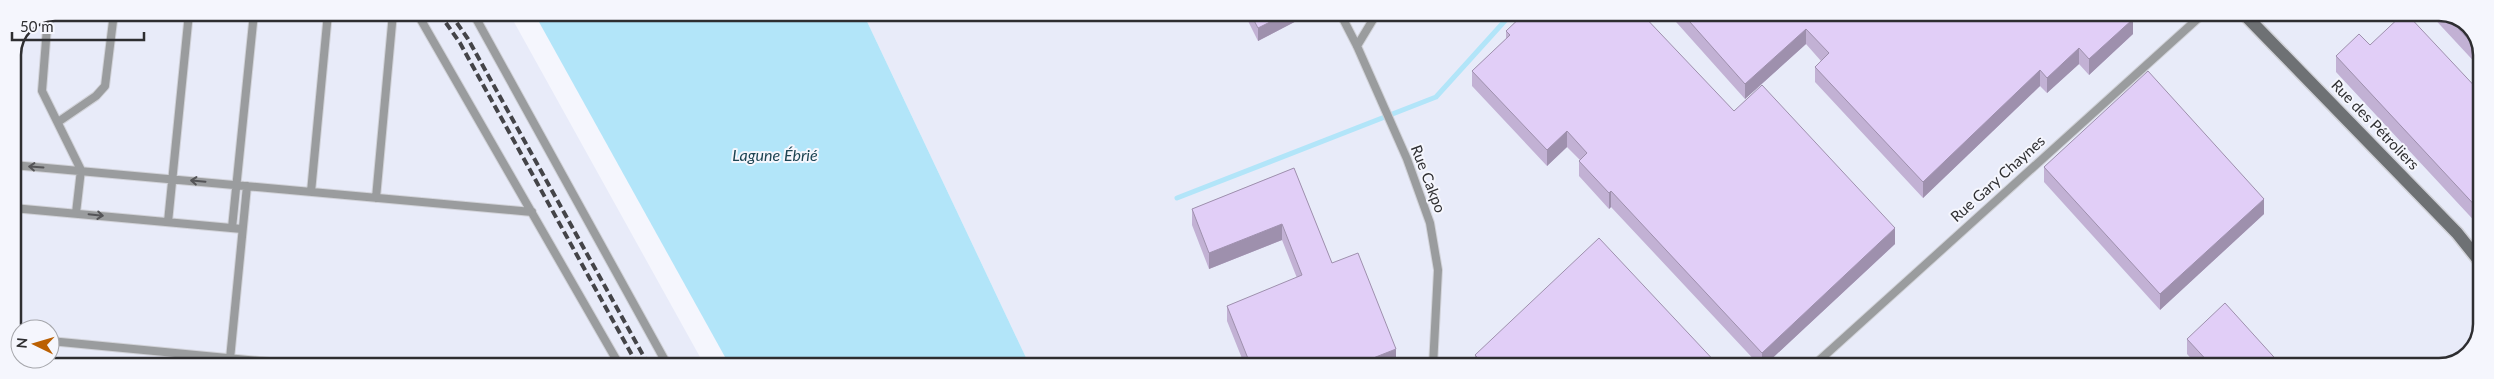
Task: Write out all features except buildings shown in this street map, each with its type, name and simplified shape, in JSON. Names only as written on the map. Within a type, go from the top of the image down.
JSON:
[{"type":"street","name":"Rue des Pétroliers","points":[[2252,22],[2457,233],[2472,253]]},
{"type":"lane","points":[[58,122],[96,96],[106,86],[113,21]]},
{"type":"lane","points":[[168,222],[188,21]]},
{"type":"lane","points":[[232,228],[253,21]]},
{"type":"lane","points":[[311,192],[327,21]]},
{"type":"lane","points":[[376,198],[392,21]]},
{"type":"lane","points":[[422,21],[615,357]]},
{"type":"lane","points":[[478,21],[663,357]]},
{"type":"lane","points":[[47,22],[42,91],[81,170],[76,213]]},
{"type":"lane","name":"Rue Cakpo","points":[[1344,22],[1395,133],[1430,223],[1438,270],[1433,358]]},
{"type":"lane","points":[[1357,46],[1372,22]]},
{"type":"lane","name":"Rue Gary Chaynes","points":[[1822,358],[2194,22]]},
{"type":"lane","points":[[21,166],[532,212]]},
{"type":"lane","points":[[230,357],[247,186]]},
{"type":"lane","points":[[21,209],[242,229]]},
{"type":"lane","points":[[60,343],[212,357]]},
{"type":"shaded area","points":[[55,21],[514,21],[700,357],[60,357],[60,319],[21,319],[21,55],[24,42],[36,27]]},
{"type":"shaded area","points":[[867,21],[2443,22],[2458,27],[2467,36],[2472,46],[2472,328],[2466,345],[2456,353],[2446,357],[1026,357]]},
{"type":"water","name":"Lagune Ébrié","points":[[539,21],[867,21],[1026,357],[725,357]]},
{"type":"waterway","points":[[1177,198],[1436,97],[1504,22]]},
{"type":"railway","points":[[445,21],[460,43],[633,357]]},
{"type":"railway","points":[[456,21],[468,39],[644,357]]}]
